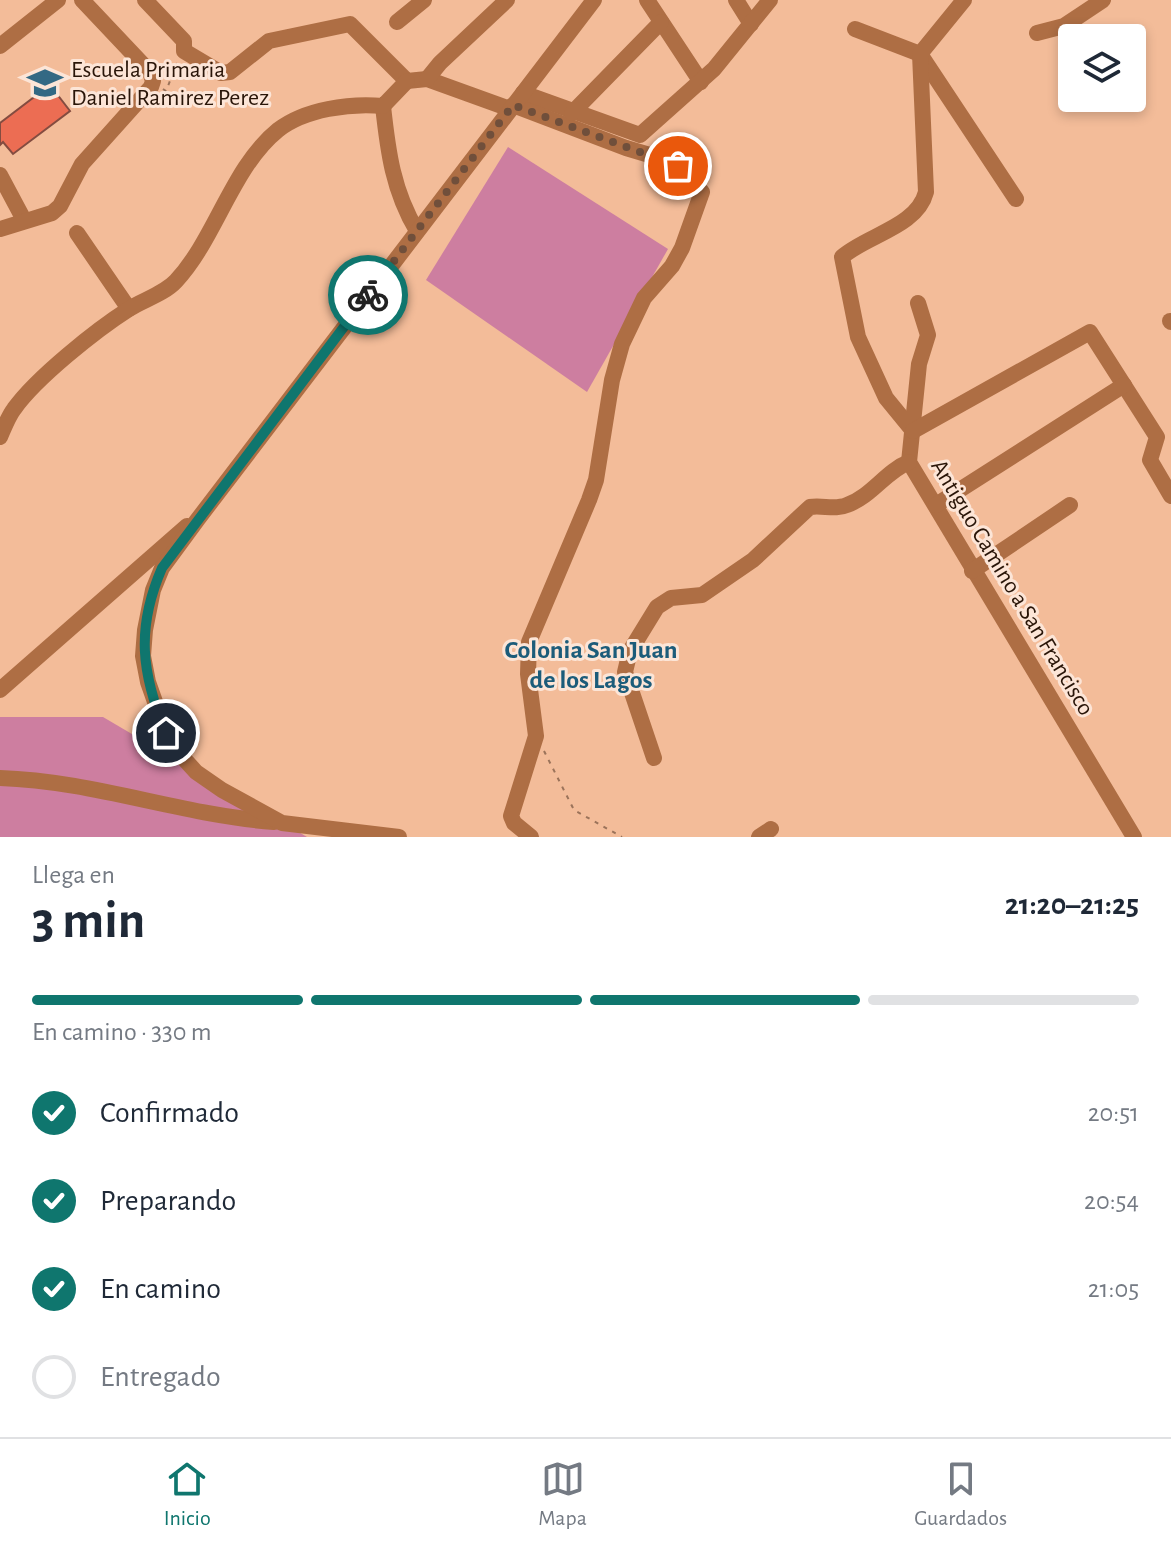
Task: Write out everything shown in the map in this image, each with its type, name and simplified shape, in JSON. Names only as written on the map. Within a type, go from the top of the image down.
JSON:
[{"type":"street","points":[[0,46],[58,0]]},
{"type":"street","points":[[0,229],[52,213],[60,206],[82,164],[137,105],[153,81],[150,72],[82,0]]},
{"type":"street","points":[[145,0],[184,41],[184,51],[221,73],[230,72],[269,41],[345,24],[358,30],[369,54],[407,81]]},
{"type":"street","points":[[397,22],[424,0]]},
{"type":"street","points":[[427,79],[507,0]]},
{"type":"street","points":[[282,823],[196,772],[166,733],[148,682],[143,656],[153,590],[162,568],[198,519],[594,0]]},
{"type":"street","points":[[647,0],[701,82]]},
{"type":"street","points":[[736,0],[751,24]]},
{"type":"street","points":[[383,106],[407,81],[427,79],[572,113],[640,135],[701,82],[770,0]]},
{"type":"street","points":[[964,0],[920,54],[918,69],[926,192],[915,213],[842,257],[858,337],[875,378],[886,398],[913,431],[1090,332],[1157,437],[1150,460],[1171,496]]},
{"type":"street","points":[[1037,33],[1064,26],[1103,0]]},
{"type":"street","points":[[572,113],[661,22]]},
{"type":"street","points":[[855,29],[920,54],[1016,199]]},
{"type":"street","points":[[515,102],[626,148],[673,162],[694,181],[702,195],[677,257],[632,318],[612,380],[596,480],[529,642],[528,674],[536,736],[511,816],[514,823],[531,837]]},
{"type":"street","points":[[0,437],[14,409],[43,379],[129,309],[175,283],[217,223],[258,149],[278,130],[297,118],[361,104],[383,106]]},
{"type":"street","points":[[383,106],[390,167],[397,192],[417,231]]},
{"type":"street","points":[[0,175],[24,220]]},
{"type":"street","points":[[77,233],[129,309]]},
{"type":"street","name":"Antiguo Camino a San Francisco","points":[[918,303],[928,335],[919,364],[909,462],[1134,837]]},
{"type":"street","points":[[936,505],[1124,385]]},
{"type":"street","points":[[654,758],[625,672],[630,651],[657,607],[671,598],[702,595],[753,560],[810,507],[848,505],[897,467],[909,462]]},
{"type":"street","points":[[972,571],[1070,505]]},
{"type":"street","points":[[0,690],[176,533],[198,519]]},
{"type":"street","points":[[0,778],[54,782],[114,792],[227,818],[399,837]]},
{"type":"path","points":[[153,81],[166,91],[184,51]]},
{"type":"path","points":[[536,736],[574,810],[622,837]]},
{"type":"shaded area","points":[[508,147],[668,249],[587,392],[426,280]]},
{"type":"shaded area","points":[[0,717],[103,717],[307,837],[0,837]]},
{"type":"building","points":[[50,85],[70,111],[13,154],[3,142],[0,145],[0,123]]},
{"type":"way so far","points":[[368,295],[513,105],[678,166]]},
{"type":"place","name":"Escuela Primaria Daniel Ramirez Perez","points":[[45,83]]},
{"type":"district","name":"Colonia San Juan de los Lagos","points":[[591,664]]},
{"type":"route","points":[[166,733],[155,706],[143,656],[153,590],[162,568],[368,295]]}]
